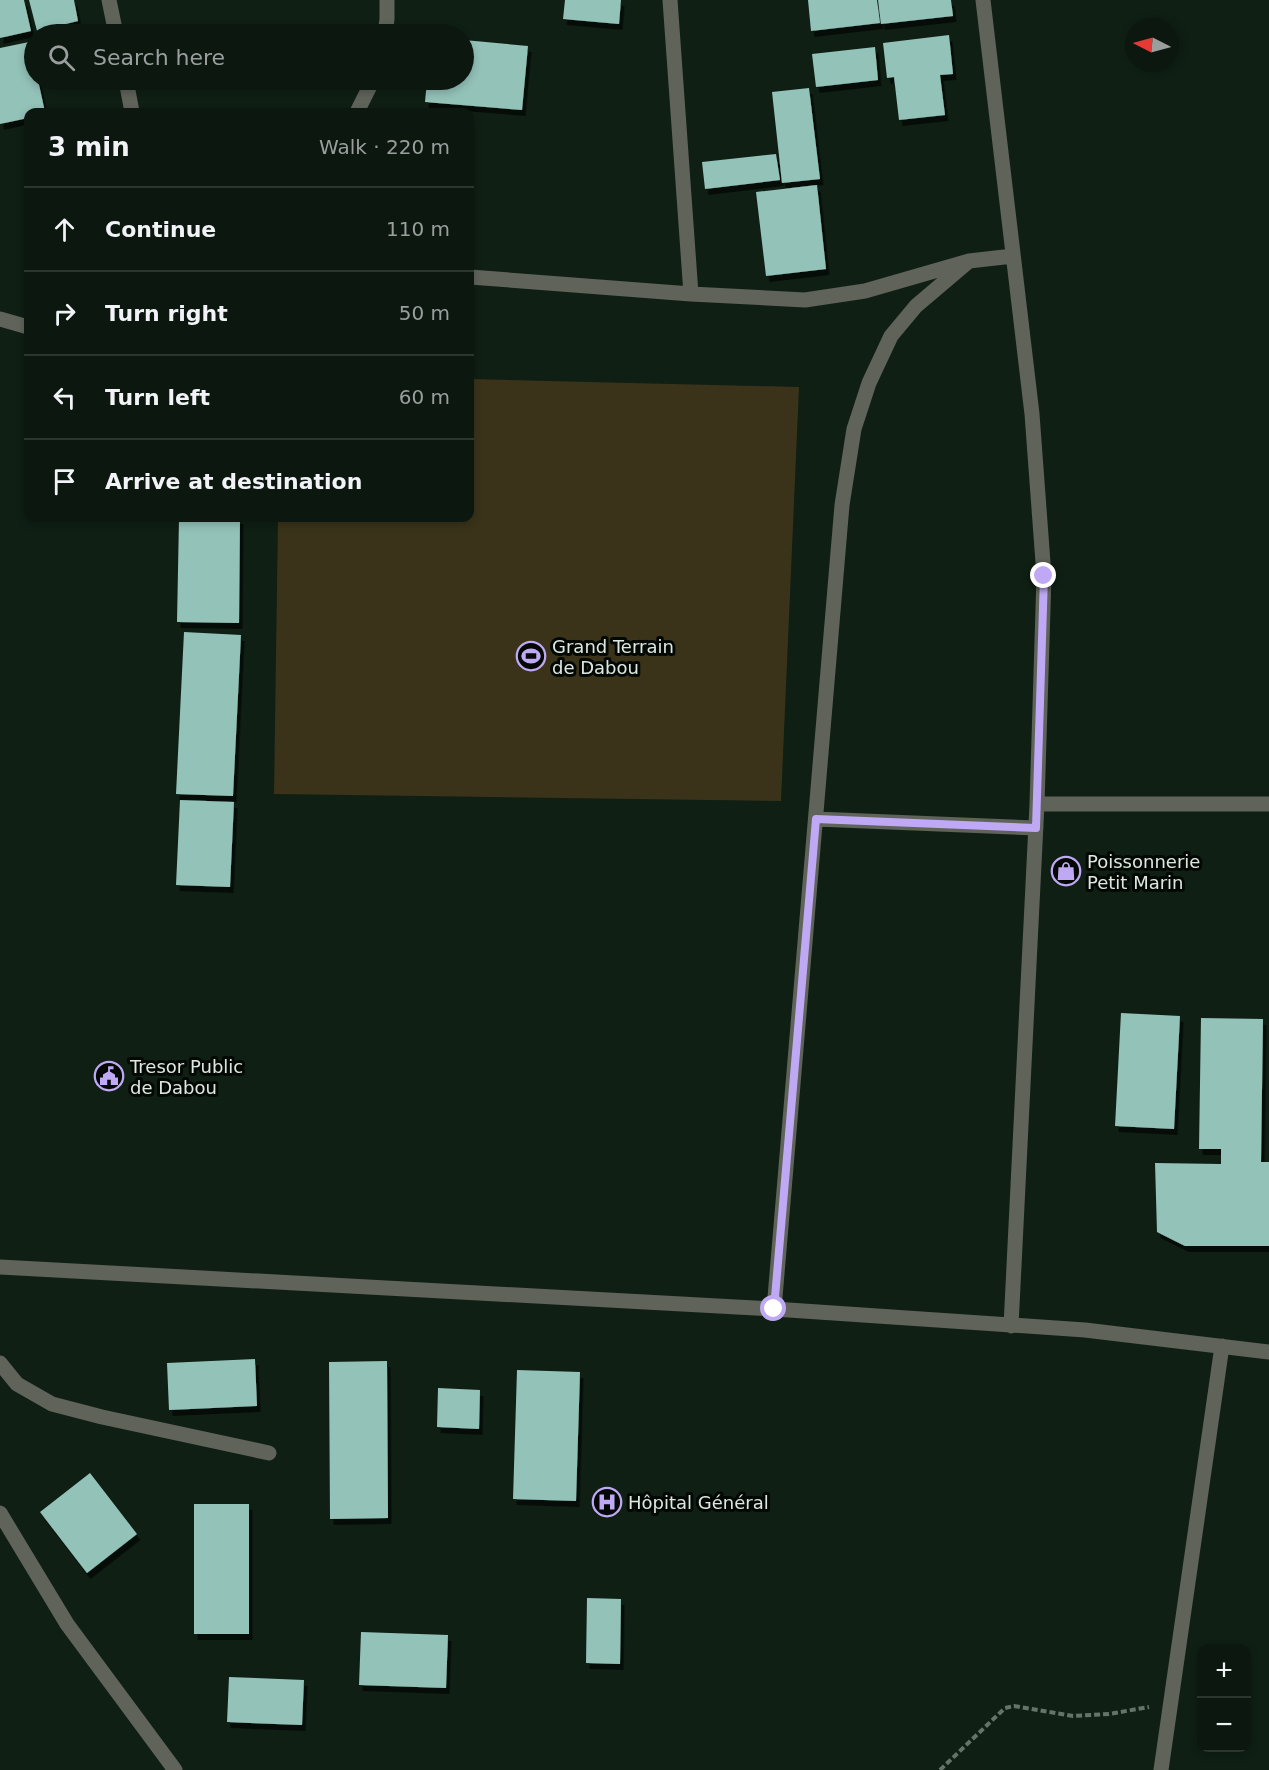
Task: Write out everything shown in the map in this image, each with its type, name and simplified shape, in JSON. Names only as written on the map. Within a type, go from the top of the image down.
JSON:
[{"type":"street","points":[[110,0],[115,24]]},
{"type":"street","points":[[386,24],[387,0]]},
{"type":"street","points":[[670,0],[691,294]]},
{"type":"street","points":[[983,0],[1032,414],[1044,576],[1036,828],[1011,1326]]},
{"type":"street","points":[[128,90],[131,108]]},
{"type":"street","points":[[359,108],[368,90]]},
{"type":"street","points":[[474,277],[691,294],[805,300],[865,291],[969,261],[1013,256]]},
{"type":"street","points":[[774,1309],[842,505],[854,429],[869,383],[891,336],[916,306],[969,261]]},
{"type":"street","points":[[0,319],[24,326]]},
{"type":"street","points":[[1037,804],[1269,804]]},
{"type":"street","points":[[816,819],[1036,828]]},
{"type":"street","points":[[0,1267],[774,1309],[1085,1330],[1269,1352]]},
{"type":"street","points":[[1161,1770],[1222,1346]]},
{"type":"street","points":[[0,1363],[18,1384],[51,1404],[269,1453]]},
{"type":"street","points":[[0,1513],[67,1623],[175,1770]]},
{"type":"path","points":[[940,1770],[1005,1708],[1014,1706],[1073,1716],[1109,1714],[1170,1703]]},
{"type":"shaded area","name":"Grand Terrain de Dabou","points":[[474,379],[799,387],[781,801],[274,794],[278,522],[474,522]]},
{"type":"building","points":[[0,0],[24,0],[29,24],[24,24],[24,33],[0,38]]},
{"type":"building","points":[[29,0],[74,0],[78,21],[66,24],[35,24]]},
{"type":"building","points":[[565,0],[621,0],[619,24],[563,19]]},
{"type":"building","points":[[808,0],[877,0],[880,23],[811,31]]},
{"type":"building","points":[[878,0],[951,0],[953,16],[881,24]]},
{"type":"building","points":[[949,35],[953,74],[940,75],[945,115],[899,120],[894,77],[887,78],[883,43]]},
{"type":"building","points":[[474,41],[528,46],[522,110],[425,102],[426,90],[474,90]]},
{"type":"building","points":[[24,43],[24,90],[40,90],[44,108],[24,108],[24,119],[0,124],[0,48]]},
{"type":"building","points":[[875,47],[878,80],[816,87],[812,54]]},
{"type":"building","points":[[809,88],[820,179],[782,183],[772,92]]},
{"type":"building","points":[[776,154],[780,180],[705,189],[702,162]]},
{"type":"building","points":[[817,185],[826,269],[766,276],[756,192]]},
{"type":"building","points":[[179,522],[240,522],[239,623],[177,622]]},
{"type":"building","points":[[184,632],[241,635],[233,796],[176,794]]},
{"type":"building","points":[[180,800],[234,802],[230,887],[176,885]]},
{"type":"building","points":[[1121,1013],[1180,1016],[1174,1129],[1115,1126]]},
{"type":"building","points":[[1201,1018],[1263,1019],[1261,1162],[1269,1162],[1269,1246],[1185,1246],[1157,1232],[1155,1163],[1221,1164],[1221,1149],[1199,1149]]},
{"type":"building","points":[[255,1359],[257,1406],[169,1410],[167,1363]]},
{"type":"building","points":[[387,1361],[388,1518],[330,1519],[329,1362]]},
{"type":"building","points":[[517,1370],[580,1372],[576,1501],[513,1499]]},
{"type":"building","points":[[438,1388],[480,1390],[479,1429],[437,1427]]},
{"type":"building","points":[[90,1473],[137,1534],[87,1573],[40,1512]]},
{"type":"building","points":[[194,1504],[249,1504],[249,1634],[194,1634]]},
{"type":"building","points":[[587,1598],[621,1599],[620,1664],[586,1663]]},
{"type":"building","points":[[361,1632],[448,1635],[446,1688],[359,1685]]},
{"type":"building","points":[[229,1677],[304,1680],[302,1725],[227,1722]]},
{"type":"place","name":"Grand Terrain de Dabou","points":[[531,656]]},
{"type":"place","name":"Poissonnerie Petit Marin","points":[[1066,871]]},
{"type":"place","name":"Tresor Public de Dabou","points":[[109,1076]]},
{"type":"place","name":"Hôpital Général","points":[[607,1502]]},
{"type":"route","points":[[774,1309],[816,819],[1036,828],[1044,576]]}]
